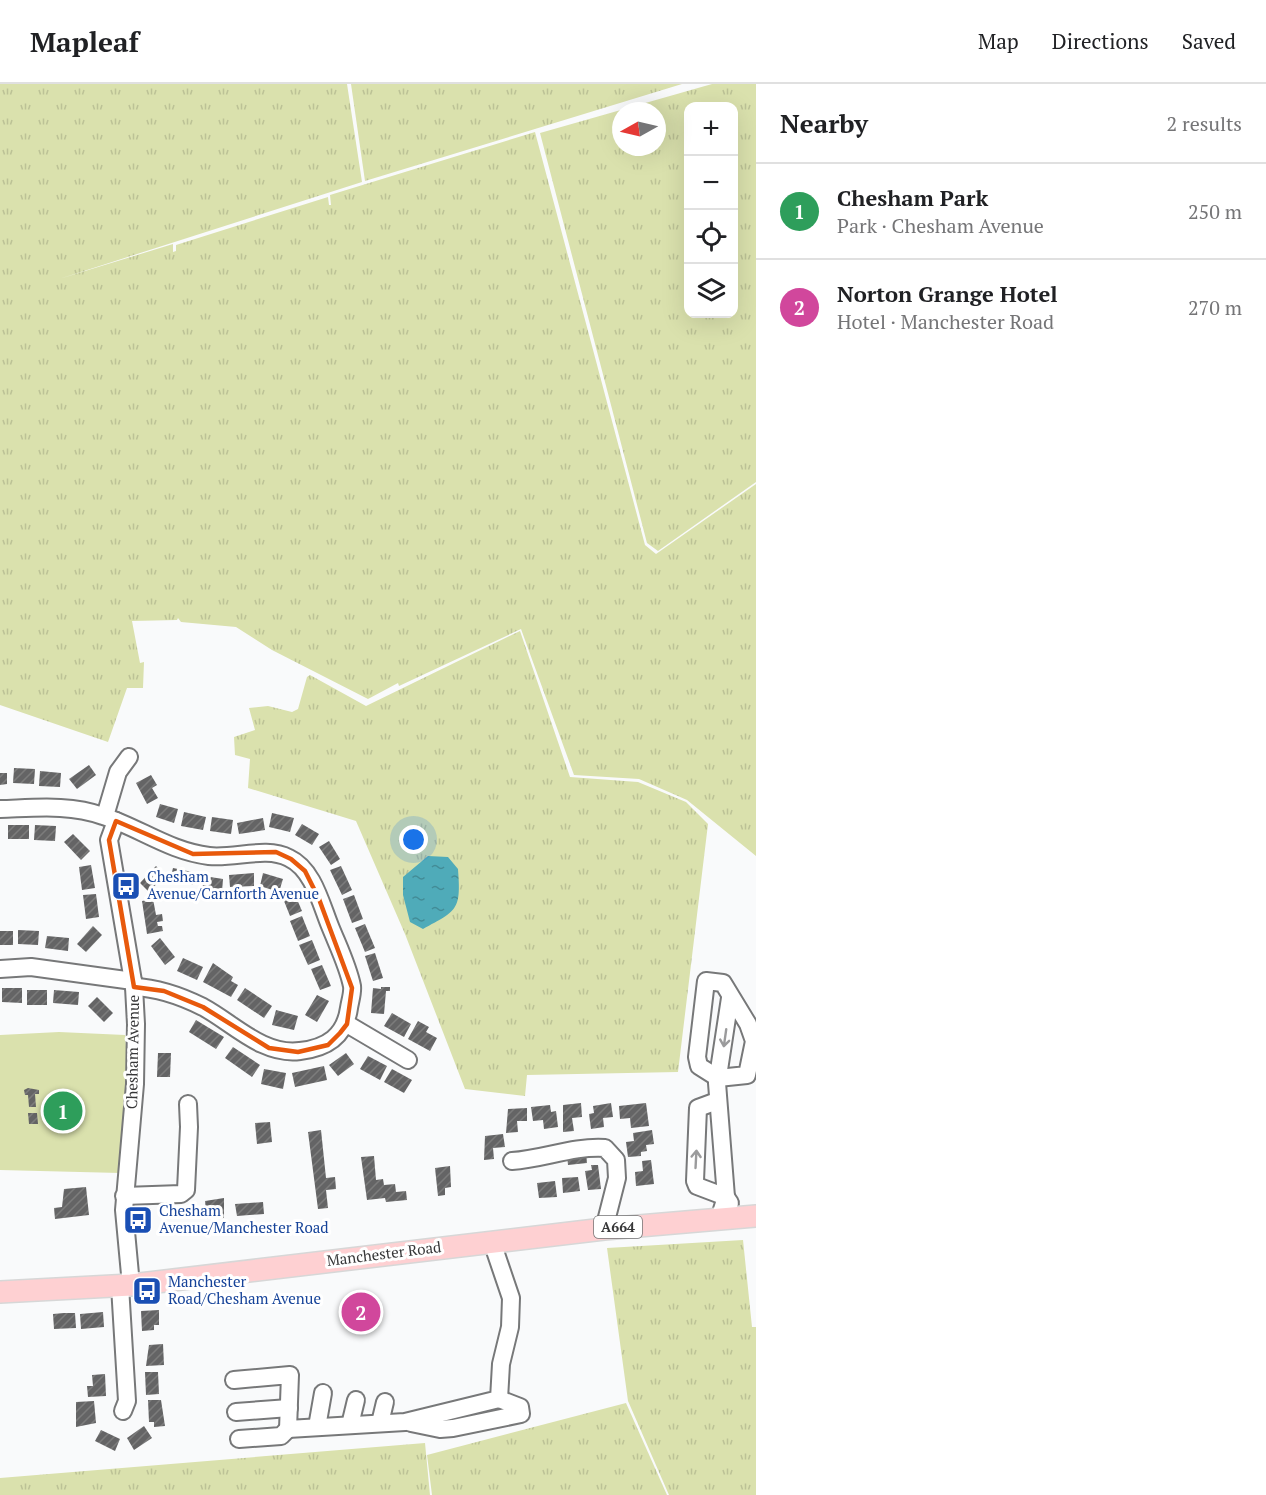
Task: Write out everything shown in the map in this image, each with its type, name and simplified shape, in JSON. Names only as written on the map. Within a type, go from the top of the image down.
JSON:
[{"type":"main road","name":"A664","points":[[486,1242],[604,1228],[749,1217]]},
{"type":"main road","name":"Manchester Road","points":[[0,1292],[126,1286],[486,1242]]},
{"type":"street","name":"Chesham Avenue","points":[[123,1411],[127,1401],[124,1196],[135,1084],[136,1024],[133,984],[109,840],[118,772],[129,758]]},
{"type":"street","points":[[0,809],[77,808],[111,819],[167,846],[194,854],[214,856],[276,852],[291,859],[305,871],[319,899],[352,988],[347,1024],[328,1044],[298,1052],[269,1048],[203,1007],[164,991],[31,967],[0,969]]},
{"type":"street","points":[[706,981],[723,983],[730,998],[748,1024],[754,1041],[747,1076],[718,1078],[699,1066],[697,1057],[706,981]]},
{"type":"street","points":[[719,1219],[726,1197],[717,1101],[718,1078],[730,998]]},
{"type":"street","points":[[347,1024],[408,1060]]},
{"type":"street","points":[[717,1101],[698,1108],[695,1180],[697,1186],[726,1197],[749,1217]]},
{"type":"street","points":[[124,1196],[181,1194],[186,1190],[188,1104]]},
{"type":"street","points":[[512,1161],[533,1160],[551,1153],[587,1147],[605,1148],[616,1160],[617,1178],[604,1228]]},
{"type":"street","points":[[486,1242],[511,1298],[510,1328],[501,1364],[499,1399]]},
{"type":"street","points":[[234,1380],[290,1376],[288,1429]]},
{"type":"street","points":[[318,1427],[323,1393]]},
{"type":"street","points":[[239,1439],[281,1436],[288,1429],[405,1422],[499,1399],[520,1407],[521,1414],[440,1429],[405,1422]]},
{"type":"street","points":[[350,1425],[356,1400]]},
{"type":"street","points":[[380,1424],[385,1402]]},
{"type":"street","points":[[236,1412],[289,1408]]},
{"type":"highlighted area","points":[[116,821],[193,854],[276,852],[291,859],[305,871],[319,899],[352,988],[347,1024],[340,1033],[328,1045],[298,1052],[269,1048],[203,1007],[164,991],[134,987],[109,840]]},
{"type":"green space","points":[[0,84],[347,84],[362,182],[59,279],[173,244],[173,252],[176,251],[176,245],[328,197],[329,205],[331,205],[330,195],[535,132],[645,545],[656,554],[756,484],[756,856],[687,800],[639,779],[574,775],[521,629],[399,686],[398,683],[368,699],[272,650],[236,627],[181,622],[178,618],[177,620],[132,621],[140,663],[144,662],[143,688],[127,688],[108,742],[0,705]]},
{"type":"green space","points":[[351,84],[682,84],[623,102],[612,102],[612,105],[365,181]]},
{"type":"green space","points":[[712,84],[756,84],[756,482],[658,551],[647,543],[540,133],[612,112],[612,156],[666,156],[666,102],[649,102]]},
{"type":"green space","points":[[520,631],[570,777],[638,782],[686,802],[708,824],[678,1072],[527,1075],[525,1096],[465,1089],[405,934],[356,821],[248,788],[250,759],[235,755],[234,737],[255,730],[249,708],[268,706],[292,712],[298,709],[307,677],[310,675],[366,706]]},
{"type":"green space","points":[[59,1032],[125,1035],[129,1081],[120,1173],[0,1170],[0,1035]]},
{"type":"green space","points":[[743,1240],[752,1327],[756,1327],[756,1495],[669,1495],[628,1401],[607,1248]]},
{"type":"green space","points":[[626,1403],[667,1495],[432,1495],[427,1455]]},
{"type":"green space","points":[[425,1443],[430,1495],[0,1495],[0,1478]]},
{"type":"water","points":[[428,856],[448,857],[458,869],[459,893],[455,907],[450,912],[423,929],[410,922],[403,895],[403,877]]},
{"type":"building","points":[[89,765],[96,775],[77,789],[69,779]]},
{"type":"building","points":[[14,768],[35,769],[34,784],[13,783]]},
{"type":"building","points":[[40,771],[61,773],[60,787],[39,786]]},
{"type":"building","points":[[0,773],[7,773],[7,784],[0,785]]},
{"type":"building","points":[[151,775],[157,785],[152,788],[158,798],[147,804],[136,783]]},
{"type":"building","points":[[160,804],[178,809],[174,823],[156,817]]},
{"type":"building","points":[[184,812],[206,817],[203,830],[181,826]]},
{"type":"building","points":[[272,813],[294,818],[290,832],[269,827]]},
{"type":"building","points":[[212,817],[233,820],[231,834],[210,831]]},
{"type":"building","points":[[263,818],[265,830],[239,834],[237,823]]},
{"type":"building","points":[[302,824],[319,834],[312,845],[295,835]]},
{"type":"building","points":[[8,825],[29,825],[29,839],[8,839]]},
{"type":"building","points":[[35,825],[56,826],[55,841],[34,840]]},
{"type":"building","points":[[73,834],[90,851],[81,860],[64,842]]},
{"type":"building","points":[[329,841],[340,859],[331,865],[319,847]]},
{"type":"building","points":[[91,865],[95,888],[82,890],[79,867]]},
{"type":"building","points":[[156,866],[165,875],[149,892],[140,883]]},
{"type":"building","points":[[341,866],[352,890],[342,895],[330,870]]},
{"type":"building","points":[[173,868],[197,873],[194,885],[170,880]]},
{"type":"building","points":[[254,873],[254,886],[230,887],[229,875]]},
{"type":"building","points":[[263,873],[283,879],[279,892],[260,886]]},
{"type":"building","points":[[204,876],[223,879],[222,892],[202,890]]},
{"type":"building","points":[[293,890],[302,911],[290,916],[282,896]]},
{"type":"building","points":[[96,894],[99,917],[86,919],[83,895]]},
{"type":"building","points":[[354,895],[363,919],[352,923],[343,899]]},
{"type":"building","points":[[153,899],[156,915],[162,914],[163,921],[157,922],[158,926],[162,926],[163,931],[147,934],[142,901]]},
{"type":"building","points":[[302,916],[310,936],[298,941],[290,921]]},
{"type":"building","points":[[365,924],[375,948],[365,952],[355,928]]},
{"type":"building","points":[[93,926],[102,935],[86,952],[77,944]]},
{"type":"building","points":[[18,930],[39,931],[38,945],[18,944]]},
{"type":"building","points":[[0,931],[13,931],[13,945],[0,945]]},
{"type":"building","points":[[47,936],[69,938],[68,951],[45,948]]},
{"type":"building","points":[[160,938],[175,957],[165,965],[151,946]]},
{"type":"building","points":[[312,940],[320,960],[308,965],[299,945]]},
{"type":"building","points":[[375,953],[383,978],[373,981],[365,956]]},
{"type":"building","points":[[183,958],[203,967],[197,980],[177,971]]},
{"type":"building","points":[[213,963],[233,977],[231,981],[238,985],[231,997],[203,982]]},
{"type":"building","points":[[322,965],[331,986],[320,990],[311,969]]},
{"type":"building","points":[[381,987],[390,987],[390,991],[386,991],[384,1014],[371,1013],[373,988],[381,989]]},
{"type":"building","points":[[2,988],[22,988],[22,1003],[2,1002]]},
{"type":"building","points":[[245,988],[272,1006],[264,1018],[237,1000]]},
{"type":"building","points":[[27,990],[47,990],[47,1005],[27,1005]]},
{"type":"building","points":[[54,990],[79,992],[78,1005],[53,1003]]},
{"type":"building","points":[[317,995],[329,1001],[317,1022],[305,1015]]},
{"type":"building","points":[[97,997],[113,1013],[104,1022],[88,1006]]},
{"type":"building","points":[[276,1010],[298,1016],[294,1030],[272,1025]]},
{"type":"building","points":[[392,1013],[411,1024],[404,1037],[384,1026]]},
{"type":"building","points":[[196,1020],[224,1037],[216,1049],[189,1032]]},
{"type":"building","points":[[418,1021],[429,1027],[426,1032],[437,1038],[430,1051],[408,1039]]},
{"type":"building","points":[[233,1047],[260,1065],[252,1077],[225,1058]]},
{"type":"building","points":[[158,1053],[171,1053],[170,1077],[157,1077]]},
{"type":"building","points":[[346,1053],[354,1064],[338,1076],[329,1065]]},
{"type":"building","points":[[368,1056],[387,1066],[380,1080],[360,1069]]},
{"type":"building","points":[[324,1066],[327,1080],[295,1087],[292,1073]]},
{"type":"building","points":[[264,1069],[286,1073],[283,1089],[261,1084]]},
{"type":"building","points":[[392,1069],[412,1080],[404,1093],[384,1082]]},
{"type":"building","points":[[28,1088],[39,1090],[39,1094],[35,1094],[36,1107],[29,1107],[28,1095],[25,1095],[24,1090]]},
{"type":"building","points":[[581,1103],[582,1117],[572,1118],[574,1131],[563,1132],[563,1105]]},
{"type":"building","points":[[611,1103],[613,1117],[603,1118],[604,1127],[591,1129],[589,1114],[594,1113],[593,1106]]},
{"type":"building","points":[[646,1103],[649,1126],[631,1128],[630,1118],[620,1119],[619,1106]]},
{"type":"building","points":[[550,1105],[551,1112],[556,1111],[558,1127],[544,1129],[543,1120],[533,1121],[531,1107]]},
{"type":"building","points":[[527,1108],[527,1121],[517,1121],[518,1132],[506,1133],[508,1109]]},
{"type":"building","points":[[28,1113],[37,1113],[38,1124],[29,1124]]},
{"type":"building","points":[[270,1122],[272,1142],[257,1144],[255,1123]]},
{"type":"building","points":[[321,1130],[326,1178],[335,1177],[336,1189],[326,1190],[328,1208],[318,1209],[308,1132]]},
{"type":"building","points":[[652,1130],[654,1144],[646,1145],[647,1151],[641,1152],[641,1156],[628,1157],[626,1142],[634,1141],[633,1133]]},
{"type":"building","points":[[503,1134],[505,1147],[493,1148],[494,1159],[484,1160],[485,1136]]},
{"type":"building","points":[[586,1153],[587,1163],[568,1165],[567,1155]]},
{"type":"building","points":[[374,1156],[376,1180],[383,1179],[384,1185],[395,1184],[396,1192],[406,1191],[407,1200],[386,1202],[385,1198],[367,1200],[361,1157]]},
{"type":"building","points":[[651,1160],[654,1184],[636,1186],[635,1172],[643,1171],[642,1161]]},
{"type":"building","points":[[591,1165],[598,1165],[601,1189],[588,1190],[585,1171],[592,1170]]},
{"type":"building","points":[[450,1166],[451,1187],[445,1188],[445,1195],[438,1196],[435,1168]]},
{"type":"building","points":[[578,1177],[580,1191],[563,1193],[562,1178]]},
{"type":"building","points":[[555,1181],[557,1197],[539,1198],[537,1183]]},
{"type":"building","points":[[86,1187],[89,1215],[55,1219],[54,1208],[62,1207],[64,1189]]},
{"type":"building","points":[[224,1198],[224,1218],[207,1219],[205,1201]]},
{"type":"building","points":[[263,1202],[264,1214],[237,1216],[235,1204]]},
{"type":"building","points":[[159,1310],[159,1325],[154,1325],[154,1330],[142,1331],[141,1311]]},
{"type":"building","points":[[103,1312],[104,1327],[81,1329],[80,1314]]},
{"type":"building","points":[[75,1313],[76,1328],[54,1329],[53,1314]]},
{"type":"building","points":[[163,1344],[164,1365],[146,1366],[149,1345]]},
{"type":"building","points":[[145,1372],[158,1372],[159,1394],[146,1395]]},
{"type":"building","points":[[105,1374],[106,1396],[88,1397],[87,1386],[93,1386],[92,1375]]},
{"type":"building","points":[[148,1400],[161,1400],[165,1426],[154,1427],[154,1422],[149,1422]]},
{"type":"building","points":[[94,1401],[96,1423],[76,1427],[76,1402]]},
{"type":"building","points":[[144,1426],[152,1438],[134,1450],[127,1438]]},
{"type":"building","points":[[101,1430],[120,1439],[115,1451],[95,1441]]},
{"type":"place","name":"Chesham Avenue/Carnforth Avenue","points":[[126,886]]},
{"type":"place","name":"Chesham Park","points":[[63,1111]]},
{"type":"place","name":"Chesham Avenue/Manchester Road","points":[[138,1220]]},
{"type":"place","name":"Manchester Road/Chesham Avenue","points":[[147,1291]]},
{"type":"place","name":"Norton Grange Hotel","points":[[361,1312]]}]
